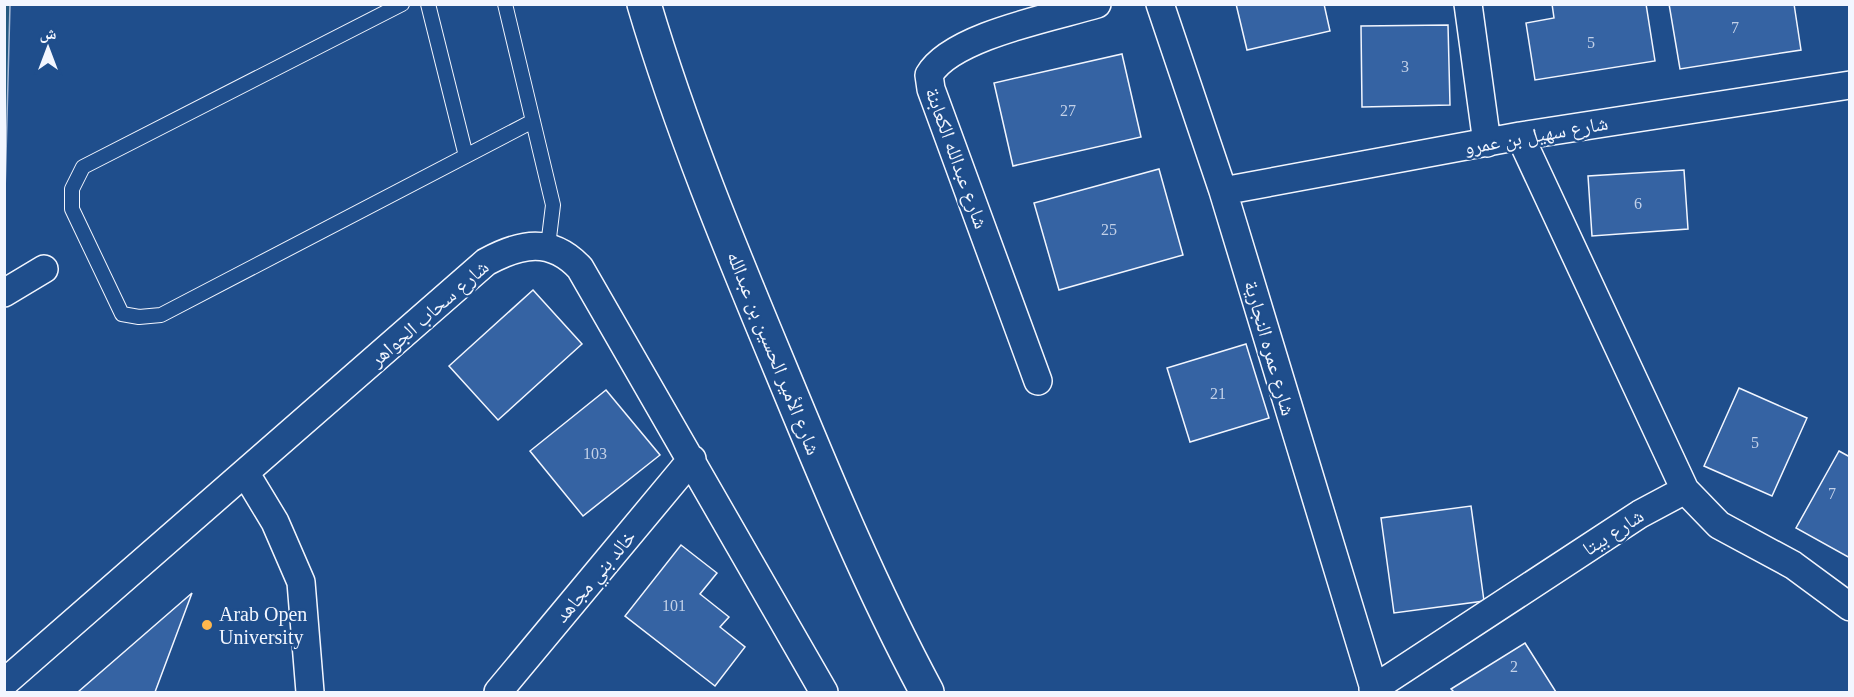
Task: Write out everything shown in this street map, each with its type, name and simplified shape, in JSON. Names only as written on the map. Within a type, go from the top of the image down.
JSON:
[{"type":"main road","name":"شارع الأمير الحسين بن عبدالله","points":[[644,4],[710,196],[771,345],[838,508],[927,693]]},
{"type":"street","name":"شارع عبدالله الكعابنة","points":[[1038,381],[931,89],[929,75],[940,60],[960,46],[1097,4]]},
{"type":"street","name":"شارع عمره النجارية","points":[[1160,4],[1224,190],[1374,691]]},
{"type":"street","points":[[1468,4],[1486,143]]},
{"type":"street","name":"شارع سهيل بن عمرو","points":[[1224,190],[1520,136],[1850,85]]},
{"type":"street","points":[[1520,136],[1685,490],[1719,525],[1793,565],[1850,607]]},
{"type":"street","points":[[548,246],[571,258],[580,268],[692,459],[824,693]]},
{"type":"street","name":"شارع سحاب الجواهر","points":[[4,683],[486,262],[515,249],[548,246]]},
{"type":"street","points":[[4,293],[44,269]]},
{"type":"street","name":"خالد بني مجاهد","points":[[498,693],[692,459]]},
{"type":"street","points":[[246,474],[276,522],[301,582],[310,693]]},
{"type":"street","name":"شارع بيتا","points":[[1374,691],[1640,514],[1685,490]]},
{"type":"lane","points":[[402,4],[83,167],[72,189],[72,210],[122,314],[139,317],[161,315],[533,121]]},
{"type":"lane","points":[[428,4],[466,156]]},
{"type":"lane","points":[[505,4],[554,205],[548,246]]},
{"type":"shaded area","points":[[4,5],[10,5],[5,193]]},
{"type":"building","points":[[1236,4],[1324,4],[1330,31],[1247,50]]},
{"type":"building","points":[[1552,4],[1646,4],[1655,61],[1535,80],[1526,23],[1554,18]]},
{"type":"building","points":[[1669,4],[1794,4],[1801,50],[1680,69]]},
{"type":"building","points":[[1448,25],[1450,105],[1362,107],[1361,26]]},
{"type":"building","points":[[1122,54],[1141,137],[1013,166],[994,83]]},
{"type":"building","points":[[1159,169],[1183,255],[1059,290],[1034,203]]},
{"type":"building","points":[[1684,170],[1688,229],[1592,236],[1588,176]]},
{"type":"building","points":[[533,290],[582,344],[498,420],[449,366]]},
{"type":"building","points":[[1246,344],[1269,418],[1190,442],[1167,368]]},
{"type":"building","points":[[1739,388],[1807,418],[1772,496],[1704,466]]},
{"type":"building","points":[[606,390],[660,455],[583,516],[530,451]]},
{"type":"building","points":[[1839,451],[1850,457],[1850,558],[1796,528]]},
{"type":"building","points":[[1471,506],[1484,601],[1394,613],[1381,518]]},
{"type":"building","points":[[681,545],[717,573],[700,594],[729,617],[720,627],[745,647],[715,686],[625,616]]},
{"type":"building","points":[[192,593],[155,692],[78,692]]},
{"type":"building","points":[[1525,643],[1556,692],[1454,692],[1451,689]]},
{"type":"place","name":"Arab Open University","points":[[207,625]]}]
